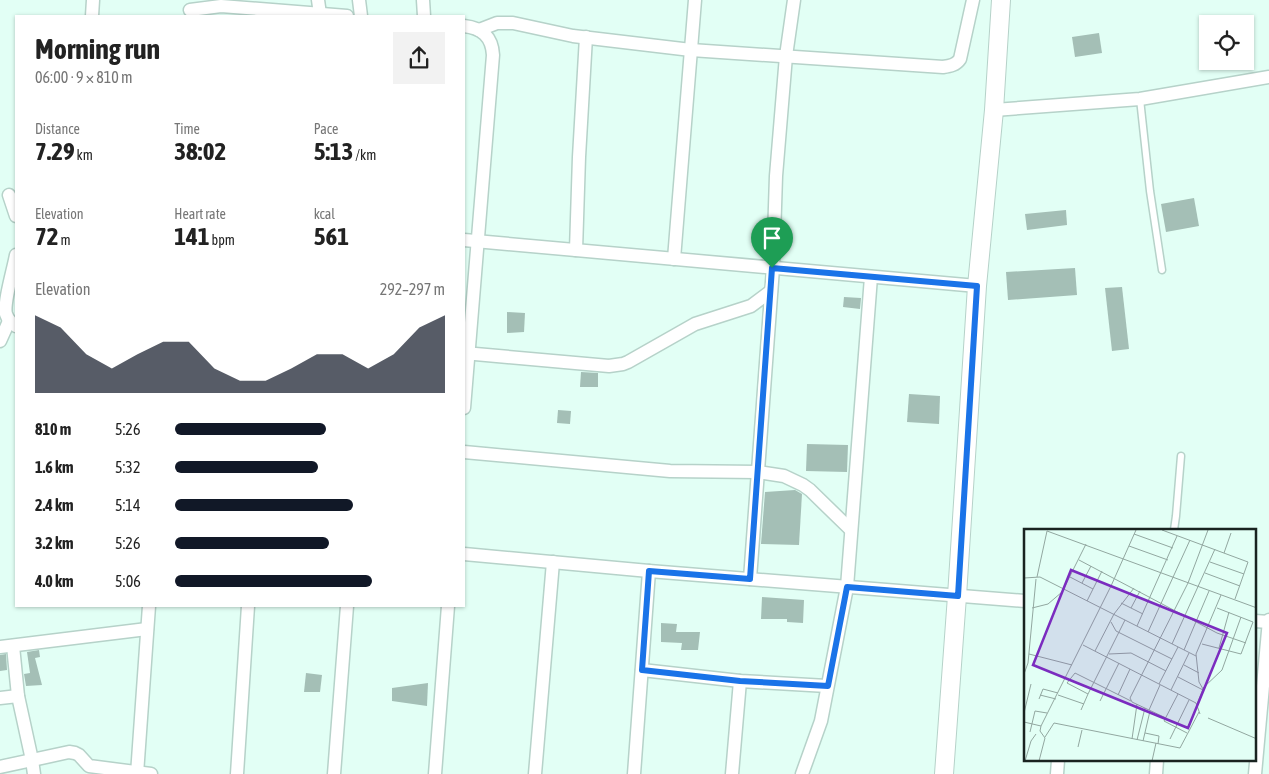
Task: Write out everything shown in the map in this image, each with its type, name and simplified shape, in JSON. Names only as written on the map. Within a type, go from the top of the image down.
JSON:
[{"type":"main road","points":[[944,774],[958,596],[977,286],[994,110],[1001,0]]},
{"type":"street","points":[[92,15],[93,0]]},
{"type":"street","points":[[318,0],[326,15]]},
{"type":"street","points":[[360,0],[362,15]]},
{"type":"street","points":[[422,0],[424,15]]},
{"type":"street","points":[[674,259],[695,0]]},
{"type":"street","points":[[750,579],[771,291],[776,176],[786,56],[794,0]]},
{"type":"street","points":[[480,30],[497,24],[513,23],[573,36],[691,50],[943,67],[951,66],[960,59],[973,0]]},
{"type":"street","points":[[190,9],[221,6],[326,15]]},
{"type":"street","points":[[465,26],[480,30],[489,39],[494,55],[465,381]]},
{"type":"street","points":[[576,250],[586,37]]},
{"type":"street","points":[[994,110],[1140,100],[1269,77]]},
{"type":"street","points":[[8,194],[15,213]]},
{"type":"street","points":[[465,240],[977,286]]},
{"type":"street","points":[[0,341],[13,323],[6,315],[11,307],[15,265]]},
{"type":"street","points":[[802,774],[818,730],[847,587],[871,277]]},
{"type":"street","points":[[466,354],[609,366],[623,364],[695,324],[751,306],[771,291]]},
{"type":"street","points":[[465,452],[670,471],[758,472],[784,476],[803,485],[851,530]]},
{"type":"street","points":[[465,554],[1024,601]]},
{"type":"street","points":[[535,774],[553,562]]},
{"type":"street","points":[[634,774],[649,571]]},
{"type":"street","points":[[137,773],[149,607]]},
{"type":"street","points":[[237,774],[248,607]]},
{"type":"street","points":[[334,774],[347,607]]},
{"type":"street","points":[[435,774],[448,607]]},
{"type":"street","points":[[1256,620],[1269,621],[1256,750]]},
{"type":"street","points":[[34,774],[6,646],[147,629]]},
{"type":"street","points":[[642,670],[740,681],[828,686]]},
{"type":"street","points":[[732,774],[740,681]]},
{"type":"street","points":[[0,698],[18,696]]},
{"type":"street","points":[[0,767],[69,752],[79,755],[89,766],[151,774]]},
{"type":"lane","points":[[1140,100],[1150,191],[1162,270]]},
{"type":"lane","points":[[1174,529],[1181,456]]},
{"type":"building","points":[[1099,33],[1102,53],[1075,57],[1072,37]]},
{"type":"building","points":[[1194,198],[1199,226],[1166,232],[1161,204]]},
{"type":"building","points":[[1066,210],[1067,225],[1027,230],[1025,214]]},
{"type":"building","points":[[1075,268],[1077,295],[1008,300],[1006,272]]},
{"type":"building","points":[[1122,287],[1129,349],[1112,351],[1105,288]]},
{"type":"building","points":[[844,297],[861,298],[860,309],[843,307]]},
{"type":"building","points":[[507,312],[525,313],[524,332],[507,333]]},
{"type":"building","points":[[581,372],[598,373],[598,387],[580,387]]},
{"type":"building","points":[[909,394],[940,396],[939,424],[907,422]]},
{"type":"building","points":[[558,410],[571,411],[570,424],[557,423]]},
{"type":"building","points":[[807,444],[848,445],[847,472],[806,471]]},
{"type":"building","points":[[795,490],[802,494],[799,545],[761,544],[765,492]]},
{"type":"building","points":[[762,597],[804,600],[803,623],[787,622],[787,619],[761,619]]},
{"type":"building","points":[[661,623],[677,624],[676,632],[700,632],[698,650],[681,650],[682,643],[661,642]]},
{"type":"building","points":[[39,650],[40,657],[35,658],[42,685],[26,686],[24,674],[30,673],[27,652]]},
{"type":"building","points":[[6,654],[7,670],[0,671],[0,655]]},
{"type":"building","points":[[306,673],[322,675],[320,692],[304,692]]},
{"type":"building","points":[[428,683],[427,706],[392,701],[392,688]]},
{"type":"route","points":[[772,268],[977,286],[958,596],[847,587],[828,686],[740,681],[642,670],[649,571],[750,579],[772,268]]}]
